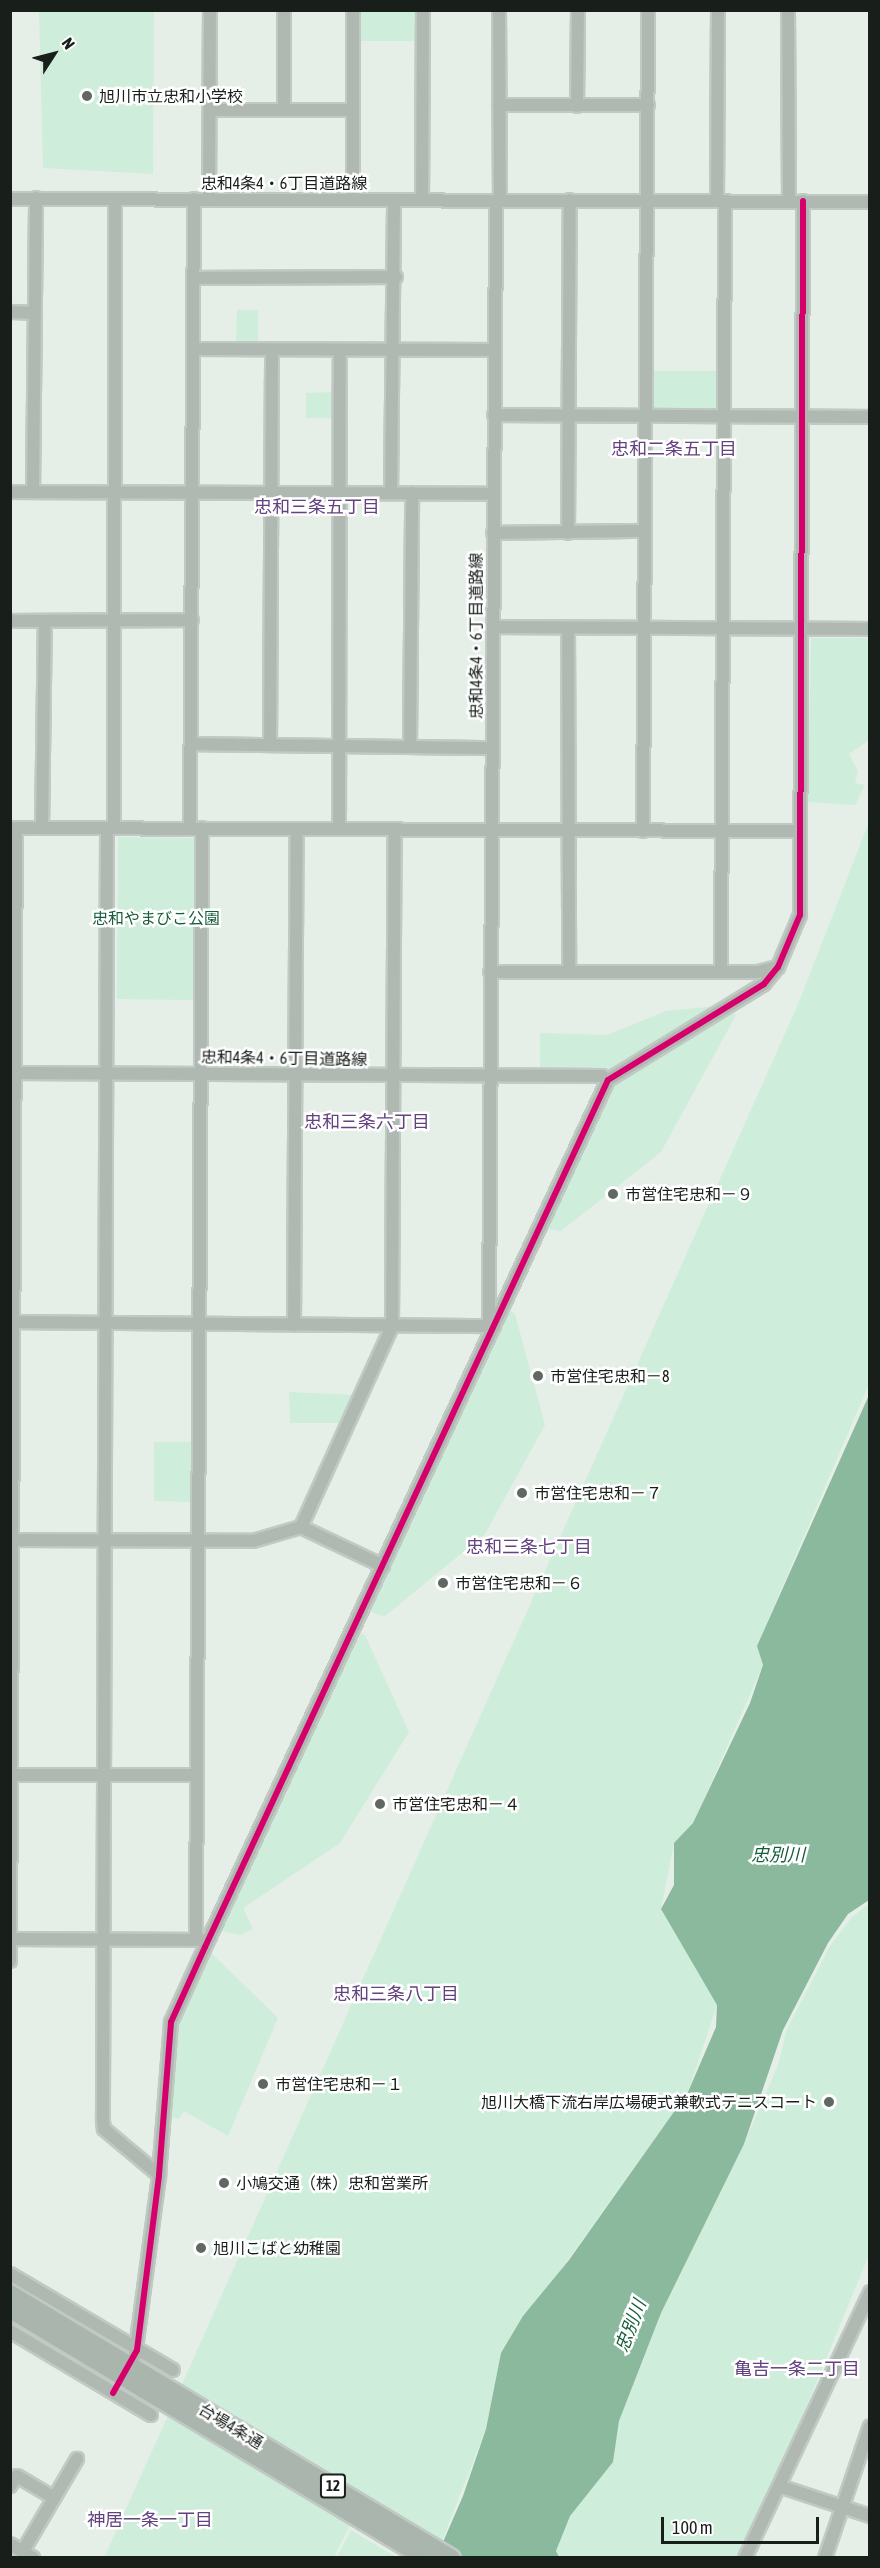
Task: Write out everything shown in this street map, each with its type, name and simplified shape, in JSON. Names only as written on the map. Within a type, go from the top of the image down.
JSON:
[{"type":"highway","name":"台場4条通","points":[[10,2293],[424,2558]]},
{"type":"highway","name":"台場4条通","points":[[10,2310],[452,2558]]},
{"type":"street","points":[[209,199],[210,10]]},
{"type":"street","points":[[284,10],[284,109]]},
{"type":"street","points":[[353,10],[353,199]]},
{"type":"street","points":[[422,200],[423,10]]},
{"type":"street","points":[[499,10],[498,200],[870,202]]},
{"type":"street","points":[[577,106],[578,10]]},
{"type":"street","points":[[643,831],[648,10]]},
{"type":"street","points":[[718,10],[724,417],[721,972]]},
{"type":"street","points":[[788,10],[789,201]]},
{"type":"street","points":[[499,105],[648,105]]},
{"type":"street","points":[[210,110],[352,110]]},
{"type":"street","name":"忠和4条4・6丁目道路線","points":[[10,198],[498,200],[493,494],[490,972],[492,1076],[14,1073]]},
{"type":"street","points":[[33,492],[36,198]]},
{"type":"street","points":[[115,199],[102,1939],[103,2122],[105,2129],[159,2175]]},
{"type":"street","points":[[194,199],[191,744],[196,828],[200,1073],[196,1940]]},
{"type":"street","points":[[568,533],[570,200]]},
{"type":"street","points":[[391,493],[396,277],[394,201]]},
{"type":"street","points":[[136,2353],[159,2175],[171,2022],[492,1326],[608,1080],[729,1008],[764,984],[778,967],[800,915],[803,201]]},
{"type":"street","points":[[194,278],[396,277]]},
{"type":"street","points":[[10,312],[34,312]]},
{"type":"street","points":[[194,349],[494,350]]},
{"type":"street","points":[[270,744],[272,351]]},
{"type":"street","points":[[339,829],[340,351]]},
{"type":"street","points":[[494,415],[870,417]]},
{"type":"street","points":[[10,492],[493,494]]},
{"type":"street","points":[[410,745],[412,493]]},
{"type":"street","points":[[493,533],[644,531]]},
{"type":"street","points":[[10,621],[192,620]]},
{"type":"street","points":[[42,828],[45,621]]},
{"type":"street","points":[[493,627],[870,630]]},
{"type":"street","points":[[568,628],[569,972]]},
{"type":"street","points":[[191,744],[410,745],[492,748]]},
{"type":"street","points":[[10,1961],[13,828],[800,831]]},
{"type":"street","points":[[294,1325],[297,829]]},
{"type":"street","points":[[301,1527],[392,1326],[394,829]]},
{"type":"street","points":[[490,972],[721,972],[778,967]]},
{"type":"street","points":[[492,1326],[492,1076],[602,1076],[608,1080]]},
{"type":"street","points":[[12,1322],[492,1326]]},
{"type":"street","points":[[12,1540],[198,1542],[253,1540],[301,1527],[383,1566]]},
{"type":"street","points":[[11,1775],[197,1776]]},
{"type":"street","points":[[11,1939],[209,1939]]},
{"type":"street","points":[[10,2274],[136,2353],[173,2370]]},
{"type":"street","points":[[745,2558],[869,2293]]},
{"type":"street","points":[[10,2331],[114,2390],[151,2415]]},
{"type":"street","points":[[825,2558],[870,2426]]},
{"type":"street","points":[[10,2544],[28,2554],[54,2498],[77,2459]]},
{"type":"street","points":[[10,2486],[17,2476],[54,2498]]},
{"type":"street","points":[[778,2486],[870,2516]]},
{"type":"green space","name":"旭川市立忠和小学校","points":[[39,11],[154,11],[153,174],[43,168]]},
{"type":"green space","points":[[359,11],[416,11],[417,41],[360,41]]},
{"type":"green space","points":[[237,310],[258,310],[258,342],[236,342]]},
{"type":"green space","points":[[646,371],[724,371],[724,417],[645,416]]},
{"type":"green space","points":[[335,392],[335,418],[306,418],[306,393]]},
{"type":"green space","points":[[811,638],[869,638],[869,740],[849,754],[858,771],[855,783],[865,785],[855,805],[808,802]]},
{"type":"green space","points":[[869,822],[869,1384],[757,1646],[763,1665],[693,1824],[674,1843],[661,1909],[717,2005],[688,2092],[501,2353],[486,2429],[440,2546],[179,2391],[799,1002]]},
{"type":"green space","name":"忠和やまびこ公園","points":[[118,837],[196,838],[195,1000],[117,999]]},
{"type":"green space","points":[[718,1006],[736,1015],[661,1152],[561,1231],[540,1228],[608,1081],[540,1076],[540,1033],[607,1035],[666,1011]]},
{"type":"green space","points":[[503,1306],[515,1314],[545,1425],[485,1534],[384,1617],[364,1609]]},
{"type":"green space","points":[[289,1392],[354,1395],[342,1423],[290,1423]]},
{"type":"green space","points":[[154,1442],[192,1442],[193,1502],[154,1501]]},
{"type":"green space","points":[[354,1631],[365,1635],[409,1732],[340,1843],[243,1908],[253,1929],[241,1935],[215,1930]]},
{"type":"green space","points":[[869,1904],[869,2255],[744,2557],[559,2558],[556,2551],[569,2516],[613,2462],[619,2421],[661,2313],[744,2144],[778,2065],[787,2029],[830,1946],[852,1917]]},
{"type":"green space","points":[[205,1947],[278,2018],[228,2136],[184,2111],[179,2119],[164,2115],[171,2022]]},
{"type":"green space","points":[[170,2411],[353,2519],[334,2557],[104,2558]]},
{"type":"green space","points":[[351,2530],[396,2557],[337,2557]]},
{"type":"water","name":"忠別川","points":[[869,1395],[869,1900],[848,1914],[828,1943],[783,2030],[744,2144],[661,2313],[619,2421],[613,2462],[570,2516],[556,2551],[559,2557],[436,2558],[463,2496],[486,2429],[501,2353],[523,2316],[569,2260],[688,2092],[716,2027],[717,2005],[661,1909],[674,1885],[674,1843],[693,1823],[750,1703],[763,1665],[757,1646]]},
{"type":"cycle path","points":[[113,2393],[137,2350],[159,2175],[171,2022],[205,1947],[608,1080],[764,984],[778,967],[800,915],[803,201]]},
{"type":"place","name":"旭川市立忠和小学校","points":[[87,96]]},
{"type":"place","name":"市営住宅忠和－９","points":[[613,1194]]},
{"type":"place","name":"市営住宅忠和－8","points":[[538,1376]]},
{"type":"place","name":"市営住宅忠和－７","points":[[522,1493]]},
{"type":"place","name":"市営住宅忠和－６","points":[[443,1583]]},
{"type":"place","name":"市営住宅忠和－４","points":[[380,1804]]},
{"type":"place","name":"市営住宅忠和－１","points":[[263,2084]]},
{"type":"place","name":"旭川大橋下流右岸広場硬式兼軟式テニスコート","points":[[829,2102]]},
{"type":"place","name":"小鳩交通（株）忠和営業所","points":[[224,2183]]},
{"type":"place","name":"旭川こばと幼稚園","points":[[201,2248]]},
{"type":"district","name":"忠和二条五丁目","points":[[674,449]]},
{"type":"district","name":"忠和三条五丁目","points":[[317,507]]},
{"type":"district","name":"忠和三条六丁目","points":[[367,1122]]},
{"type":"district","name":"忠和三条七丁目","points":[[529,1547]]},
{"type":"district","name":"忠和三条八丁目","points":[[396,1994]]},
{"type":"district","name":"亀吉一条二丁目","points":[[797,2369]]},
{"type":"district","name":"神居一条一丁目","points":[[150,2520]]}]
